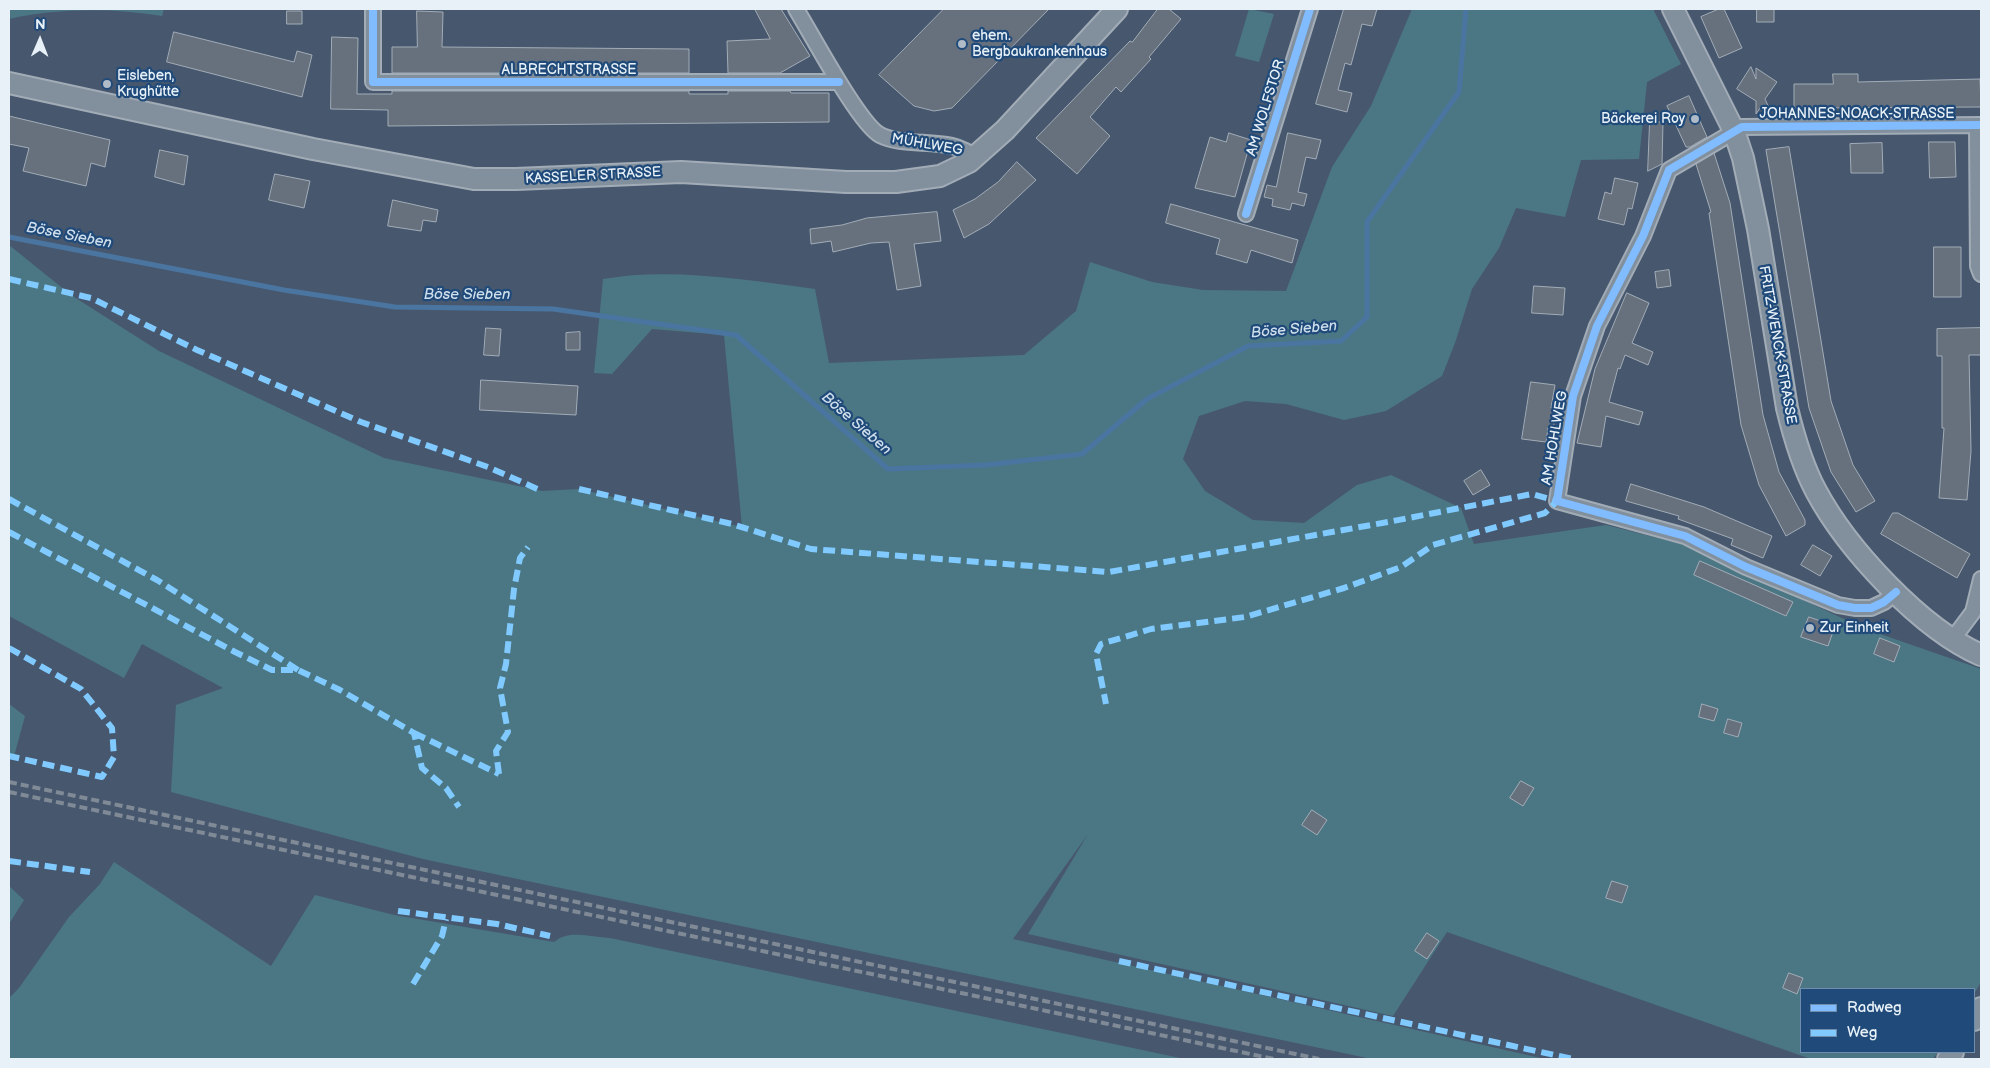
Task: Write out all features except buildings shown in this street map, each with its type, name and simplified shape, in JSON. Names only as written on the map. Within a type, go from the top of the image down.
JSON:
[{"type":"main road","name":"KASSELER STRASSE","points":[[9,83],[370,160],[474,179],[516,180],[681,172],[846,182],[896,182],[945,175],[974,158],[1005,130],[1117,9]]},
{"type":"main road","name":"FRITZ-WENCK-STRASSE","points":[[1673,9],[1734,131],[1749,182],[1787,408],[1800,454],[1824,506],[1852,544],[1896,592],[1952,640],[1981,655]]},
{"type":"street","name":"ALBRECHTSTRASSE","points":[[373,9],[373,82],[839,82]]},
{"type":"street","name":"MÜHLWEG","points":[[796,9],[839,82],[869,124],[882,136],[963,148],[974,158]]},
{"type":"street","name":"AM WOLFSTOR","points":[[1246,214],[1310,9]]},
{"type":"street","name":"JOHANNES-NOACK-STRASSE","points":[[1734,131],[1742,127],[1979,125]]},
{"type":"street","points":[[1979,125],[1978,266],[1981,274]]},
{"type":"street","name":"AM HOHLWEG","points":[[1734,131],[1669,170],[1643,236],[1597,326],[1573,396],[1556,501],[1685,536],[1746,567],[1838,605],[1856,608],[1874,607],[1884,602],[1896,592]]},
{"type":"street","points":[[1952,640],[1975,609],[1981,579]]},
{"type":"shaded area","points":[[9,9],[164,9],[162,16],[86,10],[28,15],[9,19]]},
{"type":"shaded area","points":[[1249,9],[1274,14],[1259,62],[1235,56]]},
{"type":"shaded area","points":[[1412,9],[1653,9],[1681,64],[1647,82],[1639,159],[1581,160],[1565,217],[1516,208],[1499,248],[1472,289],[1455,343],[1442,376],[1386,411],[1344,420],[1286,404],[1245,401],[1199,416],[1183,459],[1205,491],[1253,520],[1304,523],[1357,485],[1391,475],[1461,508],[1474,544],[1606,525],[1686,545],[1863,628],[1981,669],[1981,982],[1975,992],[1975,988],[1800,988],[1800,1053],[1937,1053],[1933,1059],[1811,1059],[1447,932],[1393,1016],[1028,934],[1088,834],[1013,939],[1545,1059],[1372,1059],[423,859],[171,792],[176,705],[223,688],[142,644],[124,678],[9,616],[9,245],[71,295],[159,351],[384,458],[542,491],[579,489],[742,527],[724,335],[652,329],[612,374],[594,373],[603,279],[655,274],[709,276],[815,289],[829,363],[1024,355],[1076,311],[1090,262],[1152,282],[1203,290],[1286,291],[1332,167],[1371,106]]},
{"type":"shaded area","points":[[9,704],[25,716],[13,760],[9,759]]},
{"type":"shaded area","points":[[114,862],[271,966],[315,895],[394,915],[554,942],[560,938],[573,935],[610,938],[1185,1059],[9,1059],[9,998],[19,988],[69,917],[100,884]]},
{"type":"shaded area","points":[[9,886],[24,900],[9,924]]},
{"type":"waterway","name":"Böse Sieben","points":[[9,237],[284,290],[395,307],[553,309],[736,335],[888,469],[986,465],[1082,454],[1147,399],[1248,346],[1341,341],[1367,317],[1367,222],[1459,92],[1466,9]]},
{"type":"railway","points":[[9,782],[1319,1059]]},
{"type":"railway","points":[[9,792],[1274,1059]]},
{"type":"marked path","points":[[9,279],[91,298],[197,350],[361,422],[488,467],[542,491]]},
{"type":"marked path","points":[[579,489],[732,524],[811,549],[1109,572],[1532,494],[1557,501],[1545,513],[1433,545],[1401,567],[1344,588],[1245,617],[1151,629],[1101,644],[1096,654],[1106,704]]},
{"type":"marked path","points":[[9,499],[157,580],[298,670]]},
{"type":"marked path","points":[[9,532],[235,652],[272,670],[298,670],[340,690],[414,733],[422,768],[446,788],[459,807]]},
{"type":"marked path","points":[[499,774],[496,751],[508,732],[500,688],[506,664],[514,589],[520,558],[528,547]]},
{"type":"marked path","points":[[9,648],[81,689],[112,728],[114,757],[102,777],[9,756]]},
{"type":"marked path","points":[[414,733],[499,774]]},
{"type":"marked path","points":[[9,861],[90,872]]},
{"type":"marked path","points":[[398,911],[497,924],[550,936]]},
{"type":"marked path","points":[[413,984],[442,936],[446,919]]},
{"type":"marked path","points":[[1119,961],[1573,1059]]},
{"type":"cycle path","points":[[373,9],[373,82],[839,82]]},
{"type":"cycle path","points":[[1246,214],[1310,9]]},
{"type":"cycle path","points":[[1896,592],[1884,602],[1871,608],[1838,605],[1746,567],[1685,536],[1557,501],[1573,396],[1597,326],[1643,236],[1669,170],[1742,127],[1981,125]]},
{"type":"place","name":"ehem. Bergbaukrankenhaus","points":[[962,44]]},
{"type":"place","name":"Eisleben, Krughütte","points":[[107,84]]},
{"type":"place","name":"Bäckerei Roy","points":[[1695,119]]},
{"type":"place","name":"Zur Einheit","points":[[1810,628]]}]
